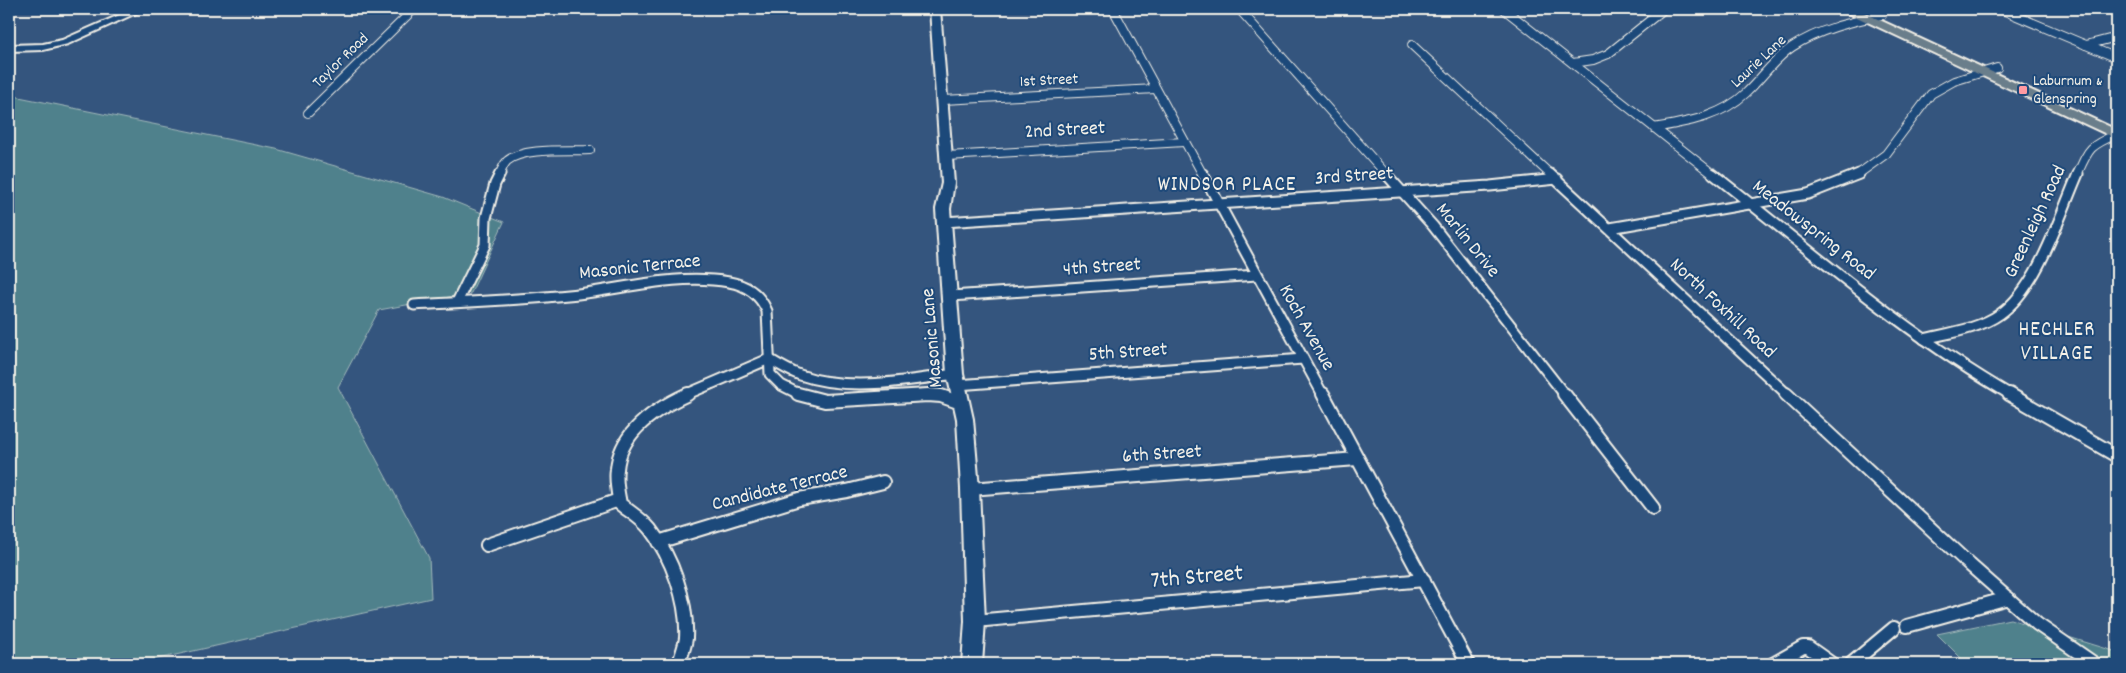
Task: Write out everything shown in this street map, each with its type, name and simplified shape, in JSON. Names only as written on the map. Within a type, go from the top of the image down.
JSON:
[{"type":"main road","name":"Masonic Lane","points":[[935,9],[947,156],[948,183],[943,209],[956,379],[965,419],[970,489],[975,621],[972,664]]},
{"type":"main road","points":[[1848,9],[1882,14],[2117,123]]},
{"type":"main road","points":[[1868,13],[1983,72],[2117,134]]},
{"type":"street","points":[[9,48],[43,47],[65,42],[140,9]]},
{"type":"street","name":"Taylor Road","points":[[308,113],[414,9]]},
{"type":"street","name":"Koch Avenue","points":[[1113,9],[1468,664]]},
{"type":"street","name":"Marlin Drive","points":[[1239,9],[1403,191],[1496,304],[1653,508]]},
{"type":"street","name":"Meadowspring Road","points":[[1504,9],[1924,340],[1971,372],[2117,456]]},
{"type":"street","points":[[1641,9],[1657,14]]},
{"type":"street","points":[[1572,63],[1600,58],[1608,54],[1664,9]]},
{"type":"street","points":[[2000,9],[2117,58]]},
{"type":"street","name":"Laurie Lane","points":[[1654,128],[1692,121],[1722,111],[1739,100],[1793,46],[1868,13]]},
{"type":"street","points":[[2086,45],[2117,37]]},
{"type":"street","name":"North Foxhill Road","points":[[1412,44],[2008,598],[2037,624],[2095,664]]},
{"type":"street","points":[[1610,228],[1752,205],[1808,194],[1836,184],[1861,173],[1886,154],[1931,94],[1954,80],[1998,68]]},
{"type":"street","name":"1st Street","points":[[943,100],[1156,89]]},
{"type":"street","name":"Greenleigh Road","points":[[1924,340],[1982,323],[1999,314],[2018,299],[2036,270],[2088,150],[2096,143],[2117,134]]},
{"type":"street","name":"2nd Street","points":[[947,156],[1184,142]]},
{"type":"street","points":[[457,302],[484,244],[486,218],[493,192],[505,163],[513,157],[527,153],[590,150]]},
{"type":"street","name":"3rd Street","points":[[944,222],[1509,184],[1557,179]]},
{"type":"street","name":"4th Street","points":[[950,296],[1257,275]]},
{"type":"street","name":"Masonic Terrace","points":[[414,305],[584,293],[683,280],[729,282],[750,289],[764,304],[767,311],[770,374],[786,388],[816,400],[835,402],[928,395],[941,396],[961,403]]},
{"type":"street","name":"5th Street","points":[[956,379],[1303,359]]},
{"type":"street","points":[[679,664],[686,640],[685,615],[666,556],[652,531],[620,504],[619,500],[616,468],[618,461],[630,437],[650,416],[693,390],[745,372],[770,360],[806,377],[829,382],[956,379]]},
{"type":"street","name":"6th Street","points":[[970,489],[1357,459]]},
{"type":"street","name":"Candidate Terrace","points":[[658,542],[799,499],[847,491],[883,482]]},
{"type":"street","points":[[487,545],[619,500]]},
{"type":"street","name":"7th Street","points":[[975,621],[1424,580]]},
{"type":"street","points":[[1851,664],[1900,627],[2008,598]]},
{"type":"street","points":[[1773,664],[1803,647],[1808,647],[1828,661]]},
{"type":"green space","points":[[9,95],[276,149],[443,197],[504,222],[471,293],[379,310],[338,387],[429,558],[431,598],[135,664],[9,664]]},
{"type":"green space","points":[[2010,619],[2117,652],[2117,664],[1967,664],[1937,634]]},
{"type":"place","name":"Laburnum & Glenspring","points":[[2023,90]]},
{"type":"district","name":"WINDSOR PLACE","points":[[1227,186]]},
{"type":"district","name":"HECHLER VILLAGE","points":[[2057,343]]}]
